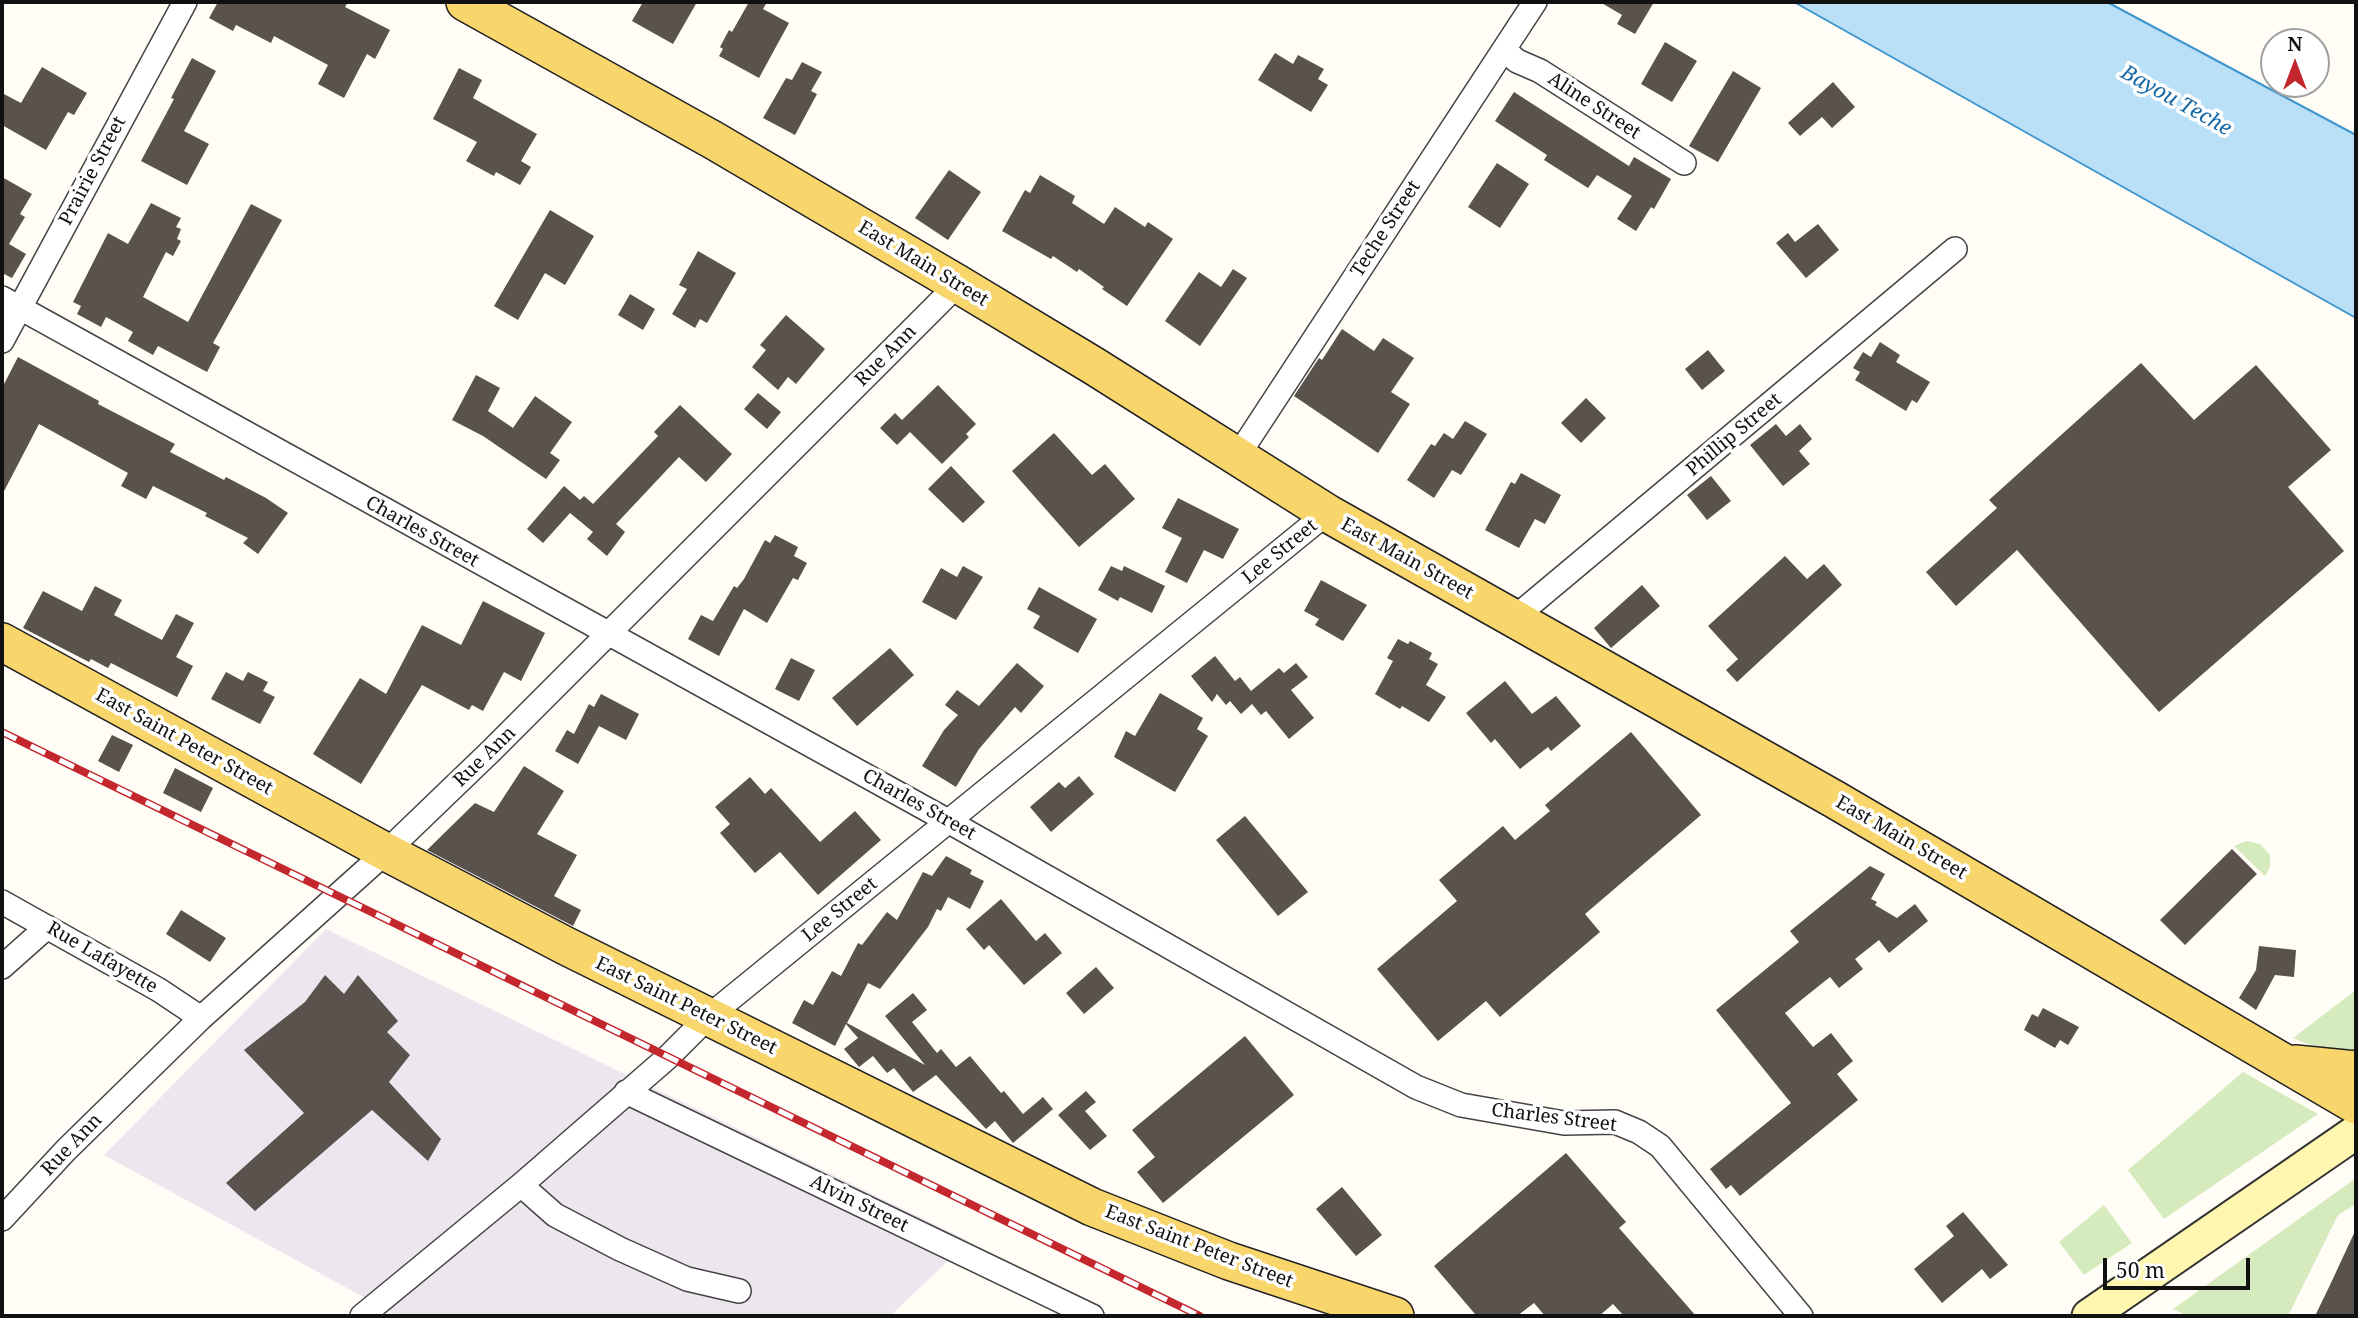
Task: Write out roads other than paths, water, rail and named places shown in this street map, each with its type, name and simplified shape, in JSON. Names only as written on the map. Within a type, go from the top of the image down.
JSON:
[{"type":"main road","name":"East Main Street","points":[[464,2],[713,140],[958,284],[1327,513],[1834,799],[2356,1105]]},
{"type":"main road","name":"East Saint Peter Street","points":[[2,642],[386,852],[708,1017],[1093,1207],[1229,1261],[1395,1316]]},
{"type":"main road","points":[[2283,1063],[2356,1070]]},
{"type":"main road","points":[[2089,1316],[2356,1132]]},
{"type":"street","name":"Prairie Street","points":[[2,341],[11,303],[185,2]]},
{"type":"street","name":"Teche Street","points":[[1237,457],[1535,2]]},
{"type":"street","name":"Aline Street","points":[[1504,50],[1517,61],[1539,71],[1684,163]]},
{"type":"street","name":"Phillip Street","points":[[1513,618],[1955,249]]},
{"type":"street","name":"Rue Ann","points":[[2,1218],[66,1150],[201,1018],[386,852],[958,284]]},
{"type":"street","name":"Charles Street","points":[[11,303],[948,821],[1416,1087],[1461,1105],[1564,1123],[1615,1122],[1639,1132],[1660,1146],[1801,1316]]},
{"type":"street","name":"Lee Street","points":[[377,1312],[667,1058],[708,1017],[1327,513]]},
{"type":"street","name":"Rue Lafayette","points":[[2,902],[159,990],[201,1018]]},
{"type":"street","points":[[2,967],[47,926]]},
{"type":"street","name":"Alvin Street","points":[[626,1092],[1092,1316]]},
{"type":"street","points":[[521,1185],[555,1215],[621,1249],[687,1279],[739,1290]]},
{"type":"water","name":"Bayou Teche","points":[[1794,2],[2107,2],[2260,84],[2260,98],[2287,98],[2356,135],[2356,318]]},
{"type":"railway","points":[[2,732],[1200,1316]]}]
